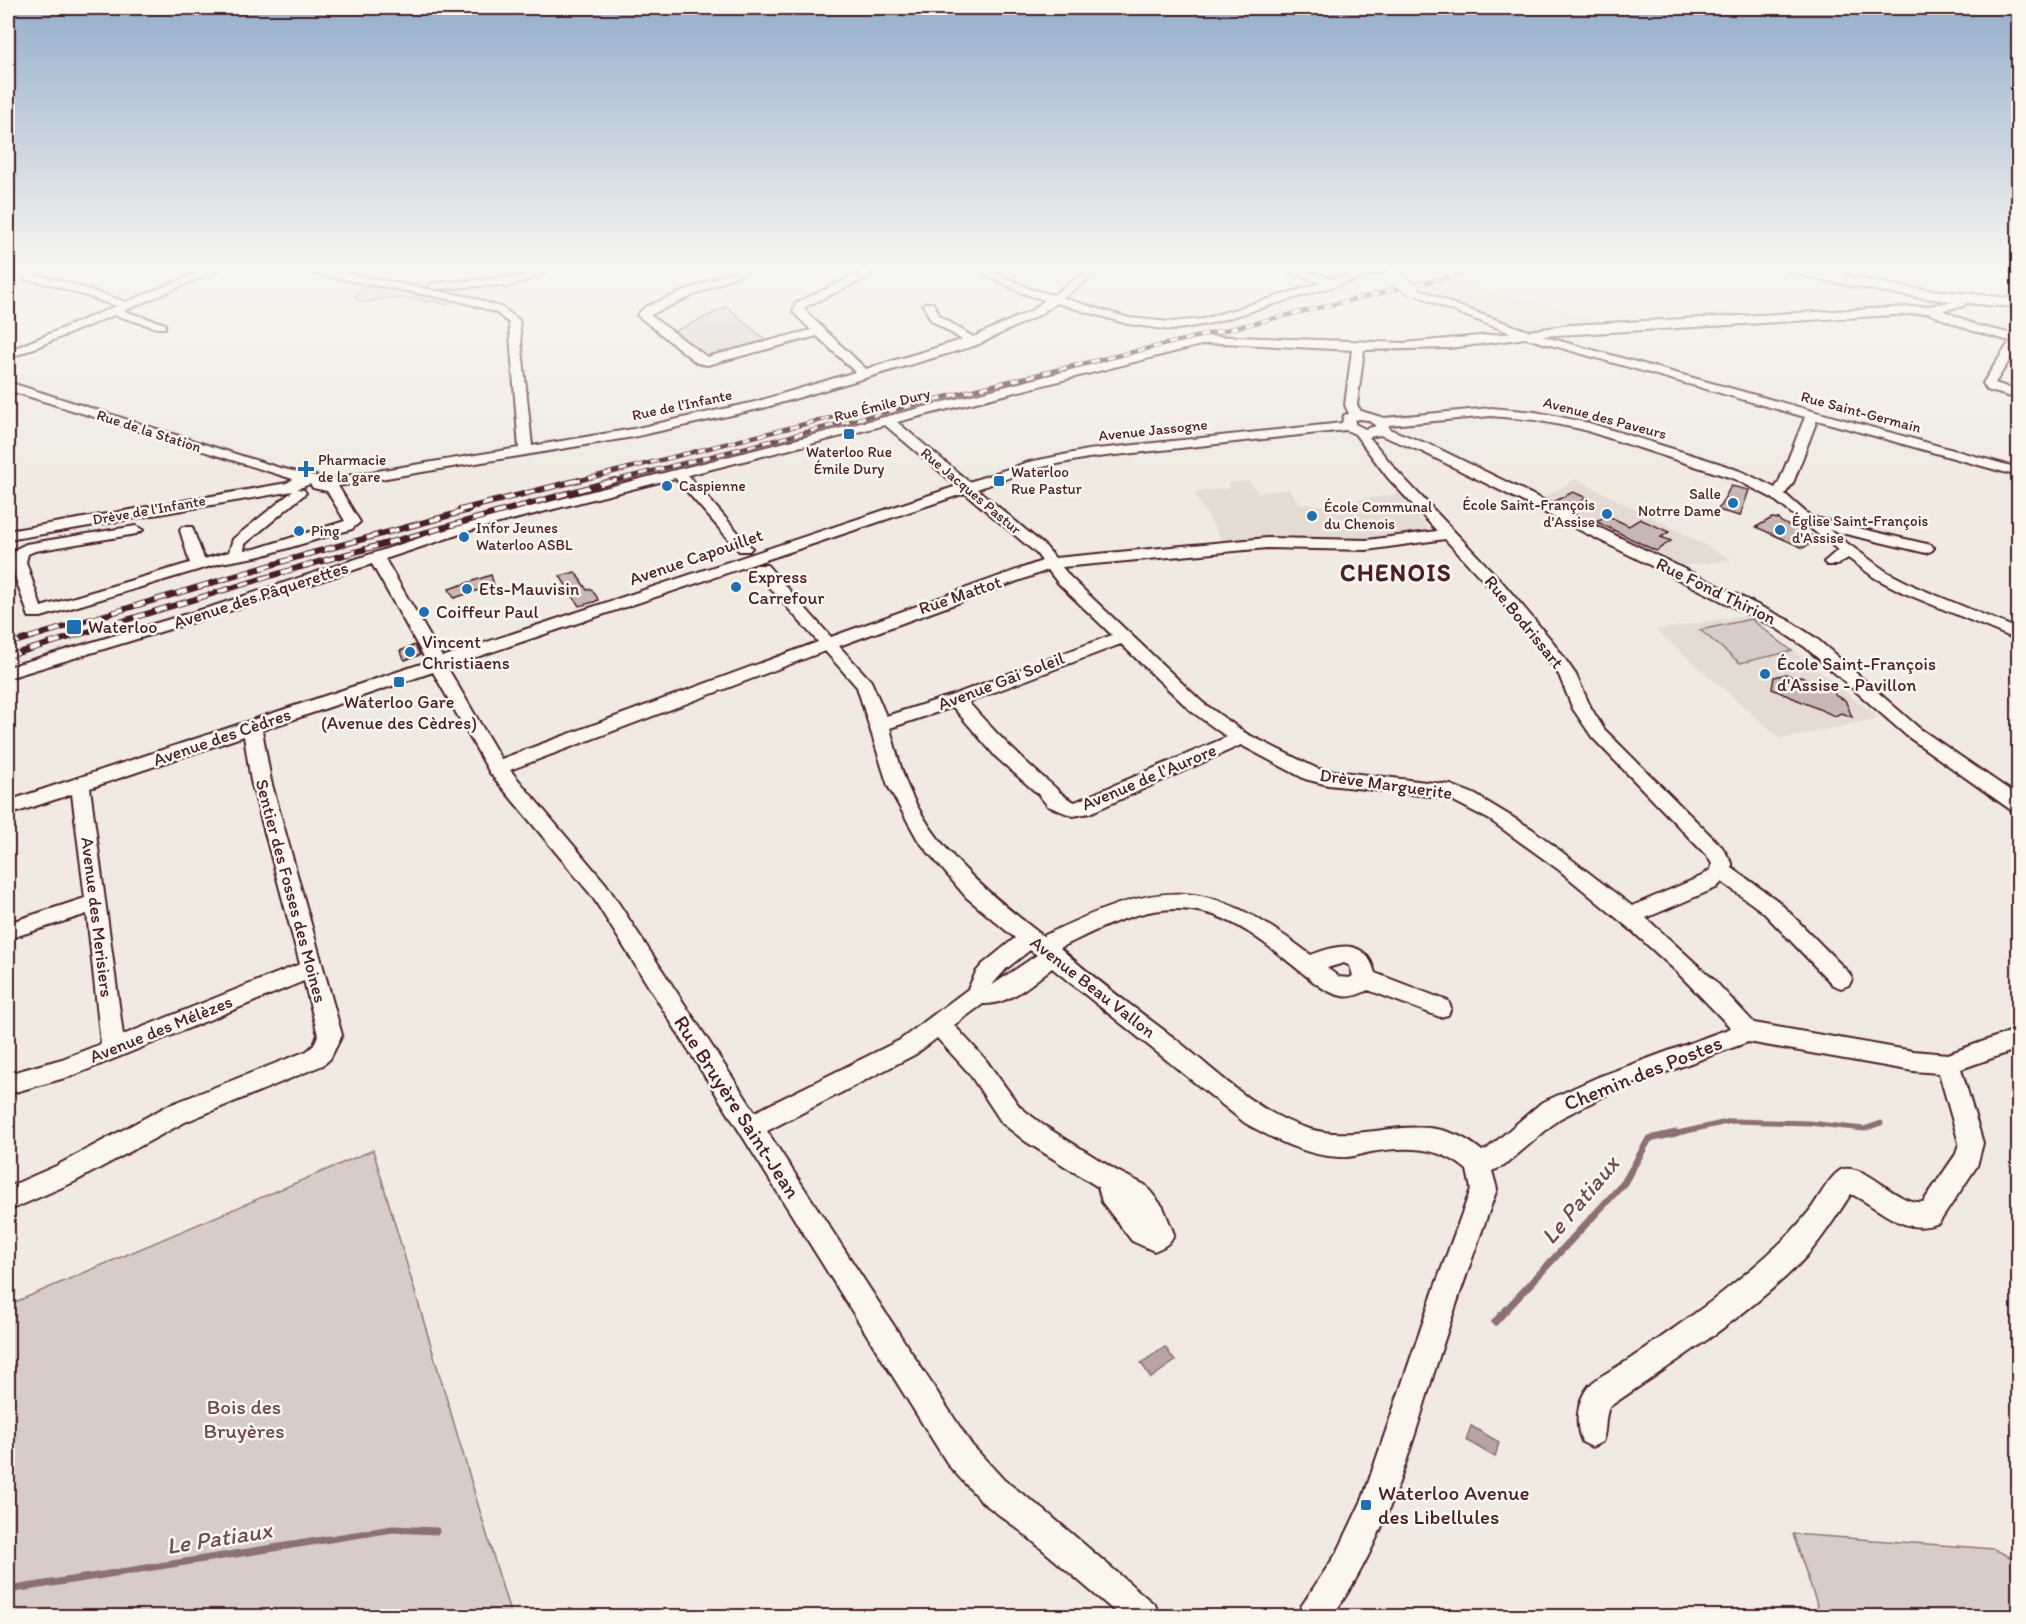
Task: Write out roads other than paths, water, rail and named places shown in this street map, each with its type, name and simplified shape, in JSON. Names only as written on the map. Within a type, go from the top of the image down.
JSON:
[{"type":"street","points":[[8,355],[35,344]]},
{"type":"street","points":[[517,344],[526,450]]},
{"type":"street","points":[[680,344],[701,360],[707,361],[773,344]]},
{"type":"street","points":[[831,344],[864,374]]},
{"type":"street","name":"Rue de l'Infante","points":[[294,485],[309,491],[314,482],[526,450],[700,420],[967,344]]},
{"type":"street","name":"Rue Émile Dury","points":[[376,558],[467,527],[1190,344]]},
{"type":"street","name":"Rue Émile Dury","points":[[1315,344],[1432,346],[1449,344]]},
{"type":"street","name":"Rue Saint-Germain","points":[[1557,344],[2019,472]]},
{"type":"street","points":[[2015,344],[1989,383],[1991,387],[2019,395]]},
{"type":"street","points":[[1358,346],[1351,405],[1355,424],[1372,417],[1381,426]]},
{"type":"street","name":"Rue de la Station","points":[[8,386],[294,485]]},
{"type":"street","name":"Avenue des Paveurs","points":[[1381,426],[1491,412],[1553,419],[1713,466],[1740,476],[1777,495],[1806,520],[1881,575],[1910,590],[2019,635]]},
{"type":"street","points":[[1777,495],[1786,483],[1812,415]]},
{"type":"street","name":"Rue Jacques Pastur","points":[[888,421],[1041,550],[1052,563]]},
{"type":"street","name":"Avenue Jassogne","points":[[967,488],[1042,463],[1088,454],[1355,424]]},
{"type":"street","name":"Rue Bodrissart","points":[[1355,424],[1393,475],[1497,586],[1546,646],[1567,675],[1582,709],[1598,734],[1715,852],[1722,863],[1721,872]]},
{"type":"street","name":"Rue Fond Thirion","points":[[1381,426],[1782,624],[1811,643],[1913,732],[2019,805]]},
{"type":"street","points":[[679,474],[744,548]]},
{"type":"street","points":[[136,530],[31,547],[21,552],[18,562],[35,614],[199,565],[236,555],[256,553],[353,522],[332,488],[314,482]]},
{"type":"street","points":[[236,555],[238,542],[294,485]]},
{"type":"street","name":"Drève de l'Infante","points":[[8,535],[294,485]]},
{"type":"street","name":"Avenue Capouillet","points":[[436,664],[967,488]]},
{"type":"street","points":[[1806,520],[1827,523],[1926,548]]},
{"type":"street","points":[[187,530],[199,565]]},
{"type":"street","points":[[786,534],[802,535],[810,539],[812,543],[810,549],[803,554],[711,585],[699,584],[692,579],[689,573],[691,568],[744,548],[786,534]]},
{"type":"street","name":"Rue Mattot","points":[[497,768],[948,599],[1052,563],[1267,543],[1367,545],[1447,534]]},
{"type":"street","points":[[1832,562],[1848,550]]},
{"type":"street","name":"Rue Bruyère Saint-Jean","points":[[376,558],[497,768],[599,890],[960,1455],[993,1491],[1034,1521],[1144,1617]]},
{"type":"street","name":"Avenue des Pâquerettes","points":[[8,673],[220,609],[376,558]]},
{"type":"street","name":"Drève Marguerite","points":[[1052,563],[1064,580],[1197,707],[1242,738],[1312,774],[1451,792],[1469,799],[1537,842],[1631,916],[1729,1009],[1748,1032]]},
{"type":"street","name":"Avenue Beau Vallon","points":[[761,568],[865,685],[872,700],[898,787],[924,832],[953,872],[987,904],[1254,1114],[1285,1133],[1313,1142],[1340,1147],[1374,1140],[1415,1136],[1440,1140],[1468,1153],[1478,1164]]},
{"type":"street","name":"Avenue Gai Soleil","points":[[879,725],[956,700],[1105,642],[1124,638]]},
{"type":"street","name":"Avenue des Cèdres","points":[[8,808],[436,664]]},
{"type":"street","name":"Avenue de l'Aurore","points":[[956,700],[1003,753],[1045,789],[1055,801],[1073,809],[1083,808],[1242,738]]},
{"type":"street","name":"Sentier des Fosses des Moines","points":[[8,1199],[65,1174],[176,1114],[292,1068],[315,1058],[322,1052],[330,1035],[261,782],[252,727]]},
{"type":"street","name":"Avenue des Merisiers","points":[[80,785],[112,1049]]},
{"type":"street","points":[[1631,916],[1709,882],[1721,872],[1748,886],[1770,905],[1840,979]]},
{"type":"street","points":[[750,1127],[898,1052],[979,994],[978,985],[984,975],[1042,946],[1139,904],[1175,900],[1213,906],[1237,916],[1342,988],[1352,987],[1365,979]]},
{"type":"street","points":[[8,931],[96,903]]},
{"type":"street","points":[[1309,966],[1335,953],[1353,956],[1363,967],[1365,979]]},
{"type":"street","name":"Avenue des Mélèzes","points":[[8,1084],[64,1069],[312,968]]},
{"type":"street","points":[[1365,979],[1440,1008]]},
{"type":"street","points":[[939,1024],[977,1066],[1011,1115],[1034,1133],[1111,1181]]},
{"type":"street","name":"Chemin des Postes","points":[[1478,1164],[1495,1158],[1550,1111],[1606,1084],[1748,1032],[1913,1061],[1948,1064],[2019,1039]]},
{"type":"street","points":[[1592,1432],[1592,1413],[1599,1397],[1689,1335],[1790,1254],[1820,1218],[1845,1181],[1857,1183],[1907,1215],[1919,1217],[1930,1214],[1968,1158],[1971,1143],[1948,1064]]},
{"type":"street","points":[[1313,1617],[1327,1599],[1363,1535],[1388,1473],[1429,1346],[1484,1189],[1478,1164]]},
{"type":"waterway","name":"Le Patiaux","points":[[1669,1135],[1731,1121],[1809,1123],[1864,1129],[1881,1123]]},
{"type":"waterway","name":"Le Patiaux","points":[[1495,1322],[1624,1183],[1649,1139],[1676,1133]]},
{"type":"waterway","name":"Le Patiaux","points":[[8,1590],[393,1529],[436,1531]]},
{"type":"railway","points":[[609,482],[977,389],[1167,344]]},
{"type":"railway","points":[[573,482],[873,407]]},
{"type":"railway","points":[[460,510],[579,480]]},
{"type":"railway","points":[[8,656],[297,568],[615,480]]},
{"type":"railway","points":[[8,644],[305,555],[469,510]]},
{"type":"place","name":"Waterloo Rue Émile Dury","points":[[849,434]]},
{"type":"place","name":"Pharmacie de la gare","points":[[306,469]]},
{"type":"place","name":"Waterloo Rue Pastur","points":[[999,481]]},
{"type":"place","name":"Caspienne","points":[[667,486]]},
{"type":"place","name":"Salle Notrre Dame","points":[[1733,503]]},
{"type":"place","name":"École Saint-François d'Assise","points":[[1607,514]]},
{"type":"place","name":"École Communal du Chenois","points":[[1312,516]]},
{"type":"place","name":"Église Saint-François d'Assise","points":[[1780,530]]},
{"type":"place","name":"Ping","points":[[299,531]]},
{"type":"place","name":"Infor Jeunes Waterloo ASBL","points":[[464,537]]},
{"type":"place","name":"Express Carrefour","points":[[736,587]]},
{"type":"place","name":"Ets-Mauvisin","points":[[467,589]]},
{"type":"place","name":"Coiffeur Paul","points":[[424,612]]},
{"type":"place","name":"Waterloo","points":[[74,627]]},
{"type":"place","name":"Vincent Christiaens","points":[[410,652]]},
{"type":"place","name":"École Saint-François d'Assise - Pavillon","points":[[1765,674]]},
{"type":"place","name":"Waterloo Gare (Avenue des Cèdres)","points":[[399,682]]},
{"type":"place","name":"Waterloo Avenue des Libellules","points":[[1366,1505]]},
{"type":"district","name":"CHENOIS","points":[[1396,573]]},
{"type":"park label","name":"Bois des Bruyères","points":[[244,1419]]}]
